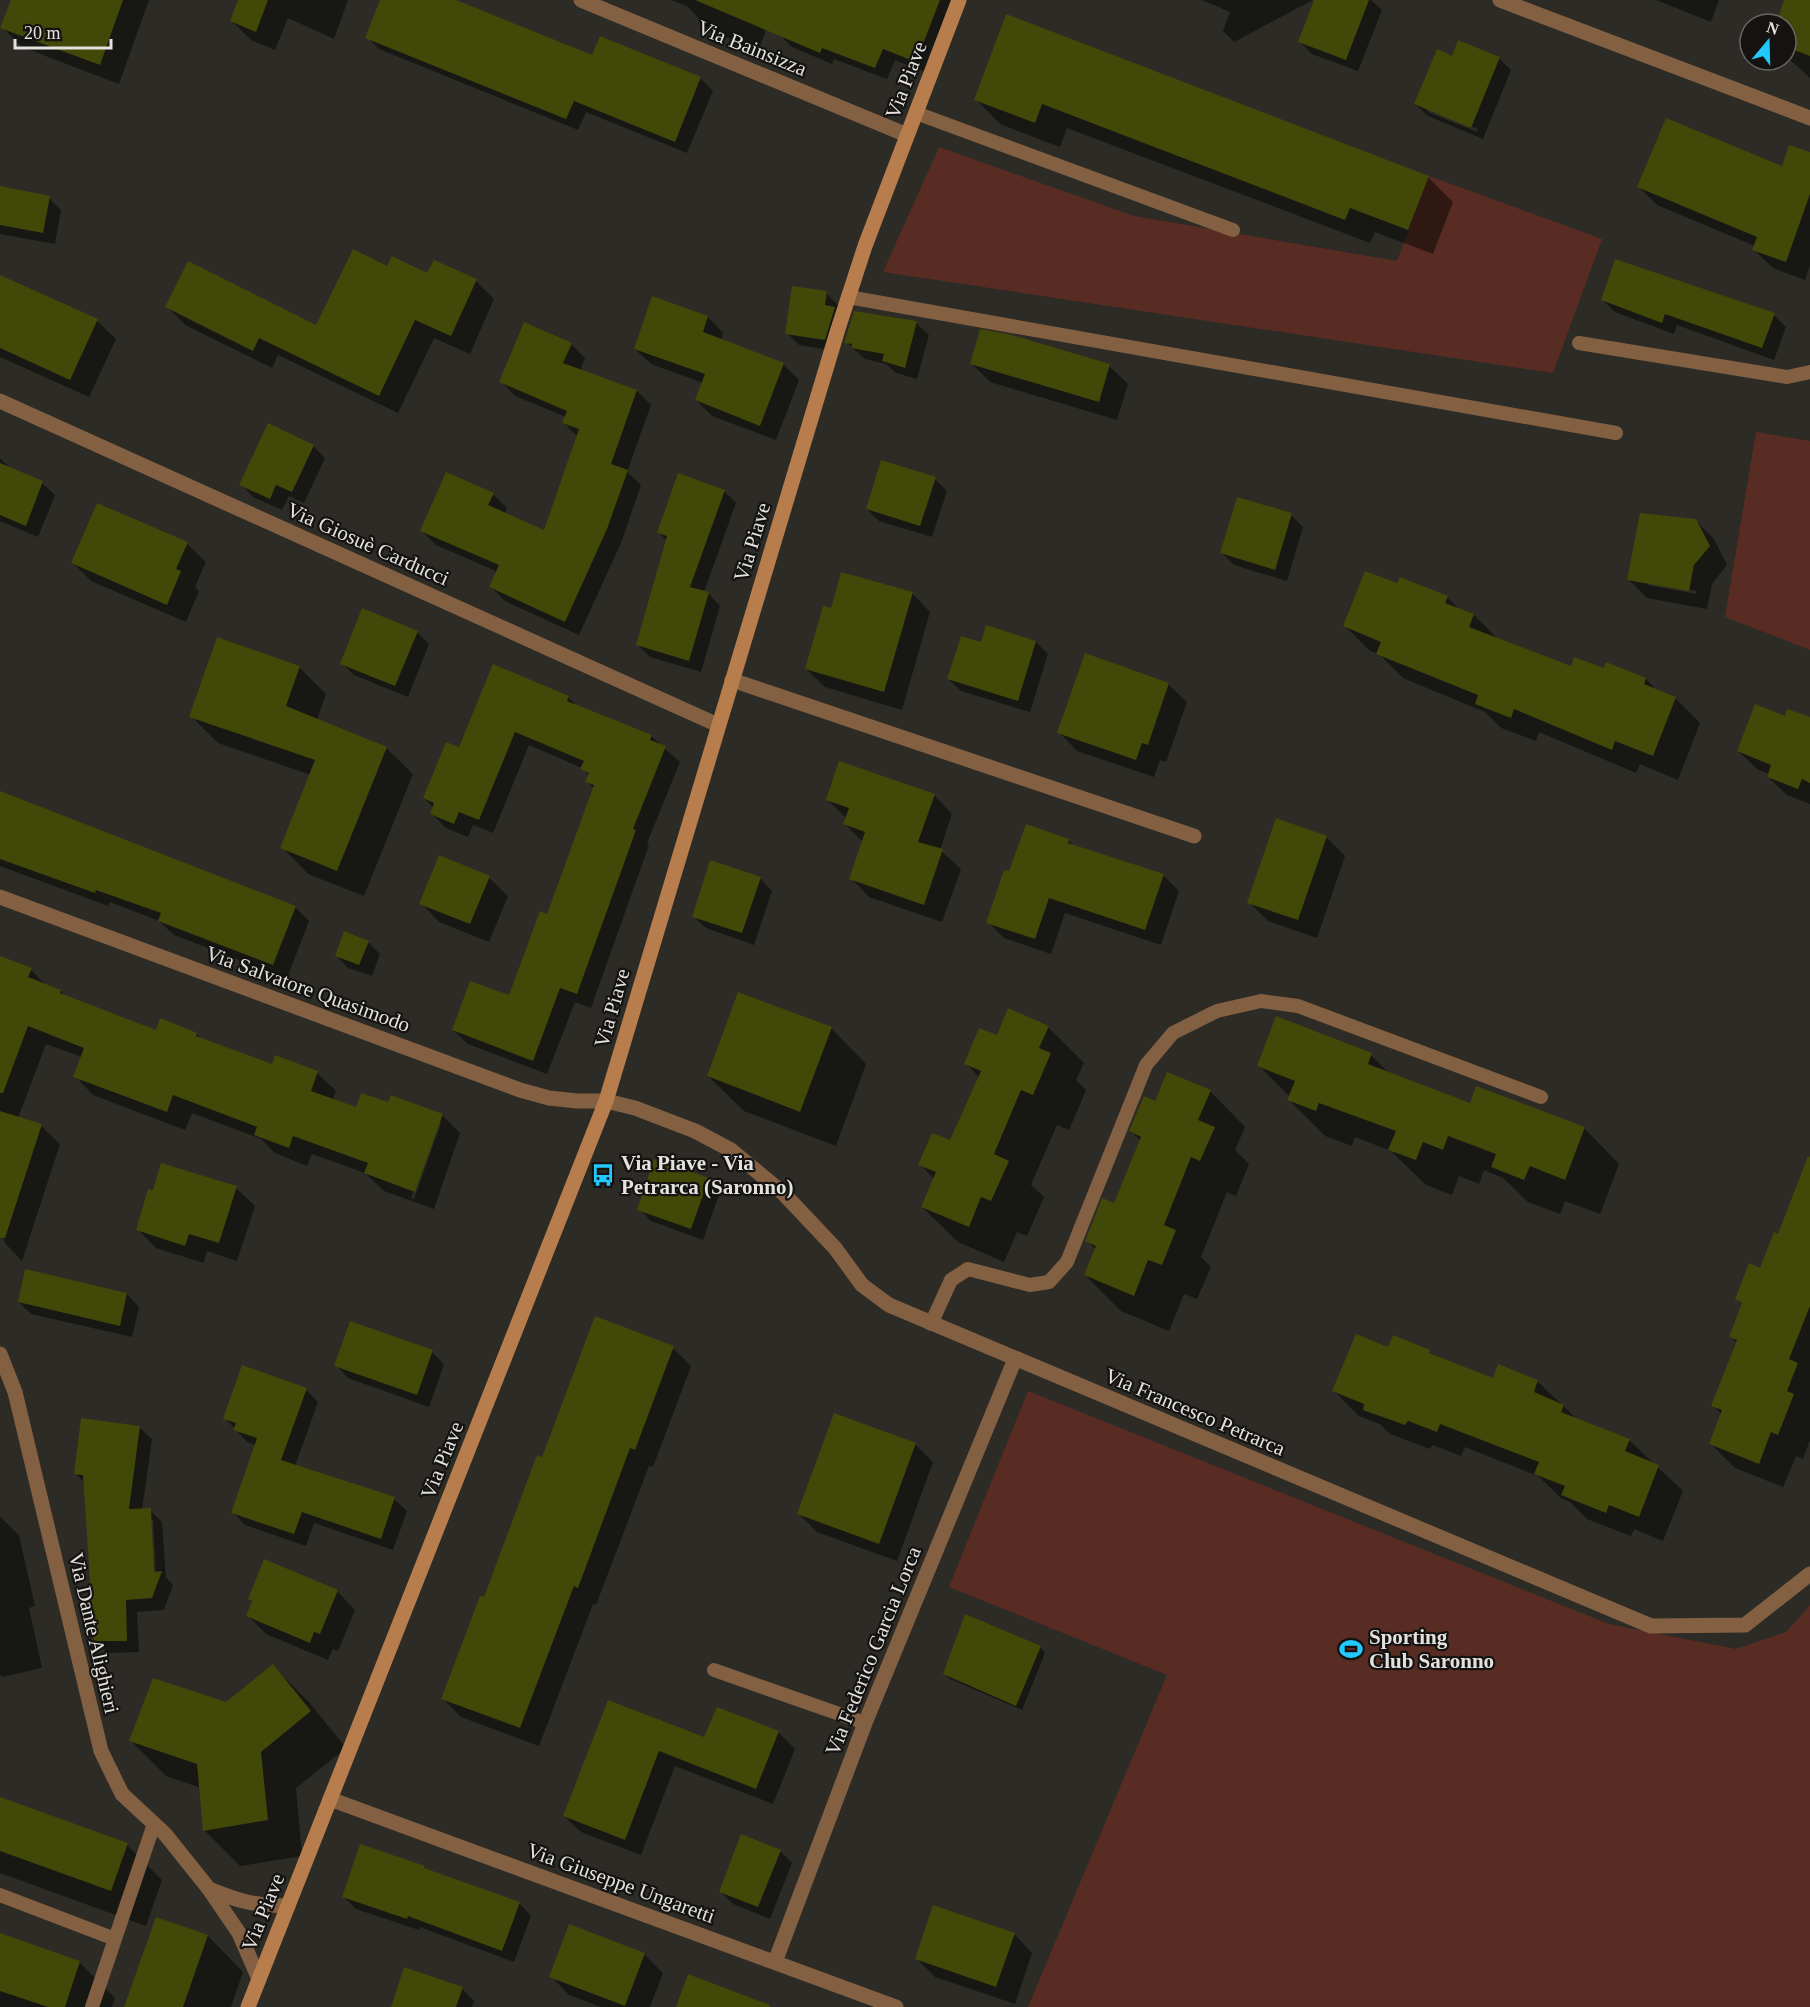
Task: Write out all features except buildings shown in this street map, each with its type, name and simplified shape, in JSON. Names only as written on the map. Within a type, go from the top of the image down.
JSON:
[{"type":"street","name":"Via Bainsizza","points":[[581,0],[908,135]]},
{"type":"street","name":"Via Piave","points":[[248,2007],[606,1101],[718,725],[865,246],[958,0]]},
{"type":"street","points":[[1500,0],[1810,118]]},
{"type":"street","name":"Via Giosuè Carducci","points":[[0,401],[718,725]]},
{"type":"street","points":[[732,680],[1194,836]]},
{"type":"street","name":"Via Salvatore Quasimodo","points":[[0,897],[520,1090],[549,1098],[606,1101]]},
{"type":"street","name":"Via Francesco Petrarca","points":[[606,1101],[663,1118],[695,1131],[731,1150],[783,1193],[835,1248],[862,1285],[889,1305],[1651,1626],[1745,1625],[1810,1574]]},
{"type":"street","name":"Via Dante Alighieri","points":[[0,1354],[15,1392],[101,1751],[122,1794],[165,1834],[239,1933],[259,1978]]},
{"type":"street","name":"Via Federico Garcia Lorca","points":[[775,1962],[865,1723],[1015,1359]]},
{"type":"street","name":"Via Giuseppe Ungaretti","points":[[330,1799],[896,2007]]},
{"type":"street","points":[[209,1890],[255,1905],[288,1906]]},
{"type":"lane","points":[[916,113],[1233,230]]},
{"type":"lane","points":[[849,297],[1616,432]]},
{"type":"lane","points":[[1580,343],[1787,377],[1810,372]]},
{"type":"lane","points":[[931,1324],[951,1280],[968,1269],[1030,1285],[1049,1282],[1067,1262],[1146,1065],[1173,1034],[1217,1011],[1262,1001],[1298,1006],[1541,1097]]},
{"type":"lane","points":[[714,1670],[865,1723]]},
{"type":"lane","points":[[92,2007],[154,1824]]},
{"type":"lane","points":[[0,1895],[115,1939]]},
{"type":"shaded area","points":[[939,147],[1134,216],[1397,261],[1429,176],[1602,239],[1553,373],[883,272]]},
{"type":"shaded area","points":[[1756,432],[1810,441],[1810,650],[1725,617]]},
{"type":"shaded area","points":[[1028,1391],[1609,1624],[1736,1649],[1786,1632],[1810,1605],[1810,2007],[1028,2007],[1167,1675],[949,1587]]},
{"type":"place","name":"Via Piave - Via Petrarca (Saronno)","points":[[603,1175]]},
{"type":"place","name":"Sporting Club Saronno","points":[[1351,1649]]}]
